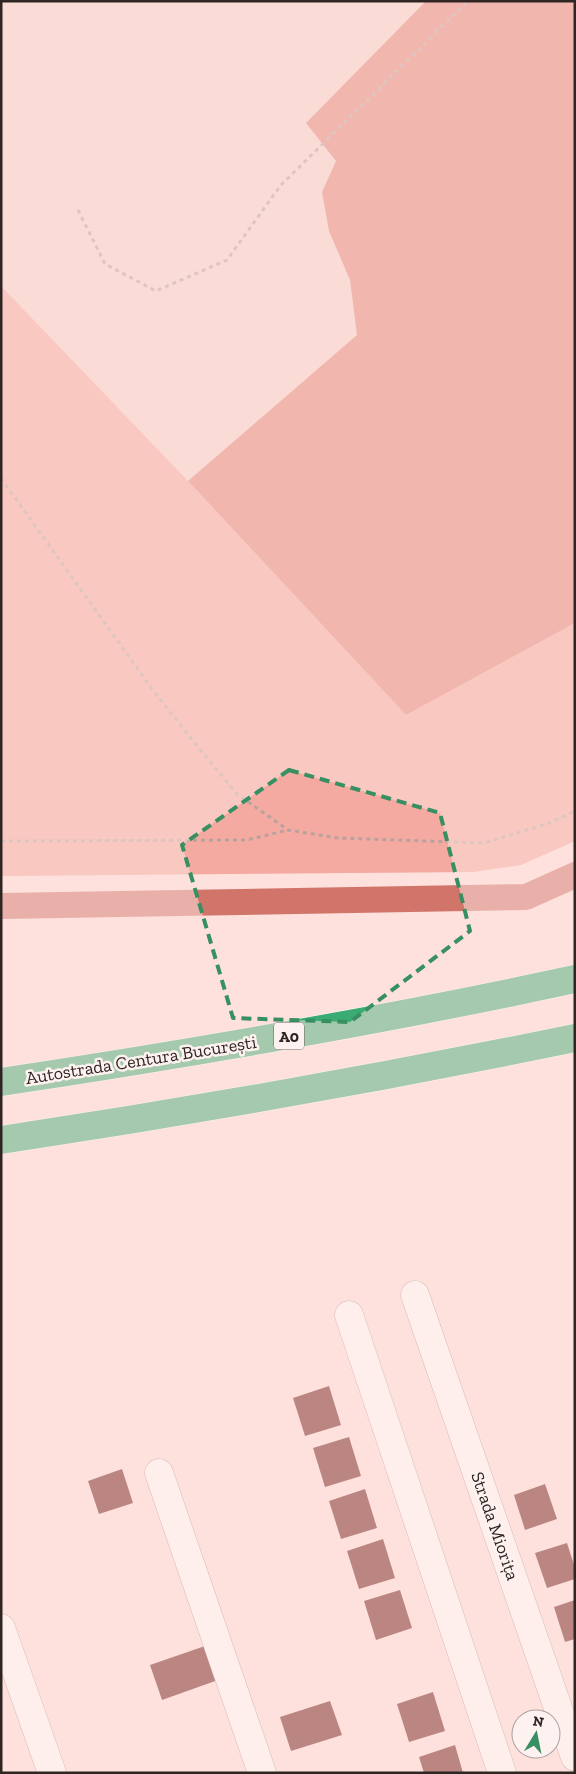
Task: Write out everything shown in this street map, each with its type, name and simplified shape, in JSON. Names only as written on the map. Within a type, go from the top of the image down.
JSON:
[{"type":"highway","name":"Autostrada Centura București","points":[[1,1082],[298,1034],[575,979]]},
{"type":"highway","points":[[1,1140],[188,1110],[575,1038]]},
{"type":"street","name":"Strada Miorița","points":[[414,1295],[575,1758]]},
{"type":"street","points":[[349,1314],[502,1773]]},
{"type":"street","points":[[159,1472],[262,1773]]},
{"type":"street","points":[[1,1628],[52,1773]]},
{"type":"path","points":[[78,210],[105,264],[156,291],[227,260],[281,184],[468,1]]},
{"type":"path","points":[[1,478],[152,689],[197,746],[237,794],[288,830]]},
{"type":"path","points":[[1,841],[247,840],[288,830],[338,838],[484,843],[547,824],[575,811]]},
{"type":"highlighted area","points":[[289,770],[440,813],[470,931],[350,1022],[233,1018],[182,845]]},
{"type":"shaded area","points":[[1,1],[575,1],[575,841],[521,865],[473,872],[1,876]]},
{"type":"shaded area","points":[[426,1],[575,1],[575,623],[406,715],[188,481],[357,335],[350,280],[329,231],[322,192],[336,161],[306,123]]},
{"type":"shaded area","points":[[1,286],[188,481],[406,715],[575,623],[575,841],[521,865],[473,872],[1,876]]},
{"type":"building","points":[[329,1386],[341,1425],[305,1436],[293,1398]]},
{"type":"building","points":[[349,1437],[361,1476],[325,1487],[313,1448]]},
{"type":"building","points":[[122,1469],[133,1503],[99,1514],[88,1481]]},
{"type":"building","points":[[545,1484],[557,1519],[525,1530],[514,1495]]},
{"type":"building","points":[[365,1489],[377,1528],[341,1539],[329,1501]]},
{"type":"building","points":[[383,1539],[395,1578],[359,1589],[347,1551]]},
{"type":"building","points":[[567,1543],[575,1568],[575,1579],[547,1588],[535,1553]]},
{"type":"building","points":[[400,1590],[412,1628],[376,1640],[364,1601]]},
{"type":"building","points":[[575,1600],[575,1639],[565,1642],[554,1607]]},
{"type":"building","points":[[205,1646],[218,1680],[162,1700],[150,1665]]},
{"type":"building","points":[[433,1692],[445,1731],[409,1742],[397,1704]]},
{"type":"building","points":[[330,1701],[342,1735],[291,1751],[280,1717]]},
{"type":"building","points":[[455,1745],[463,1773],[424,1773],[419,1757]]},
{"type":"waterway","points":[[1,906],[526,897],[575,875]]}]
